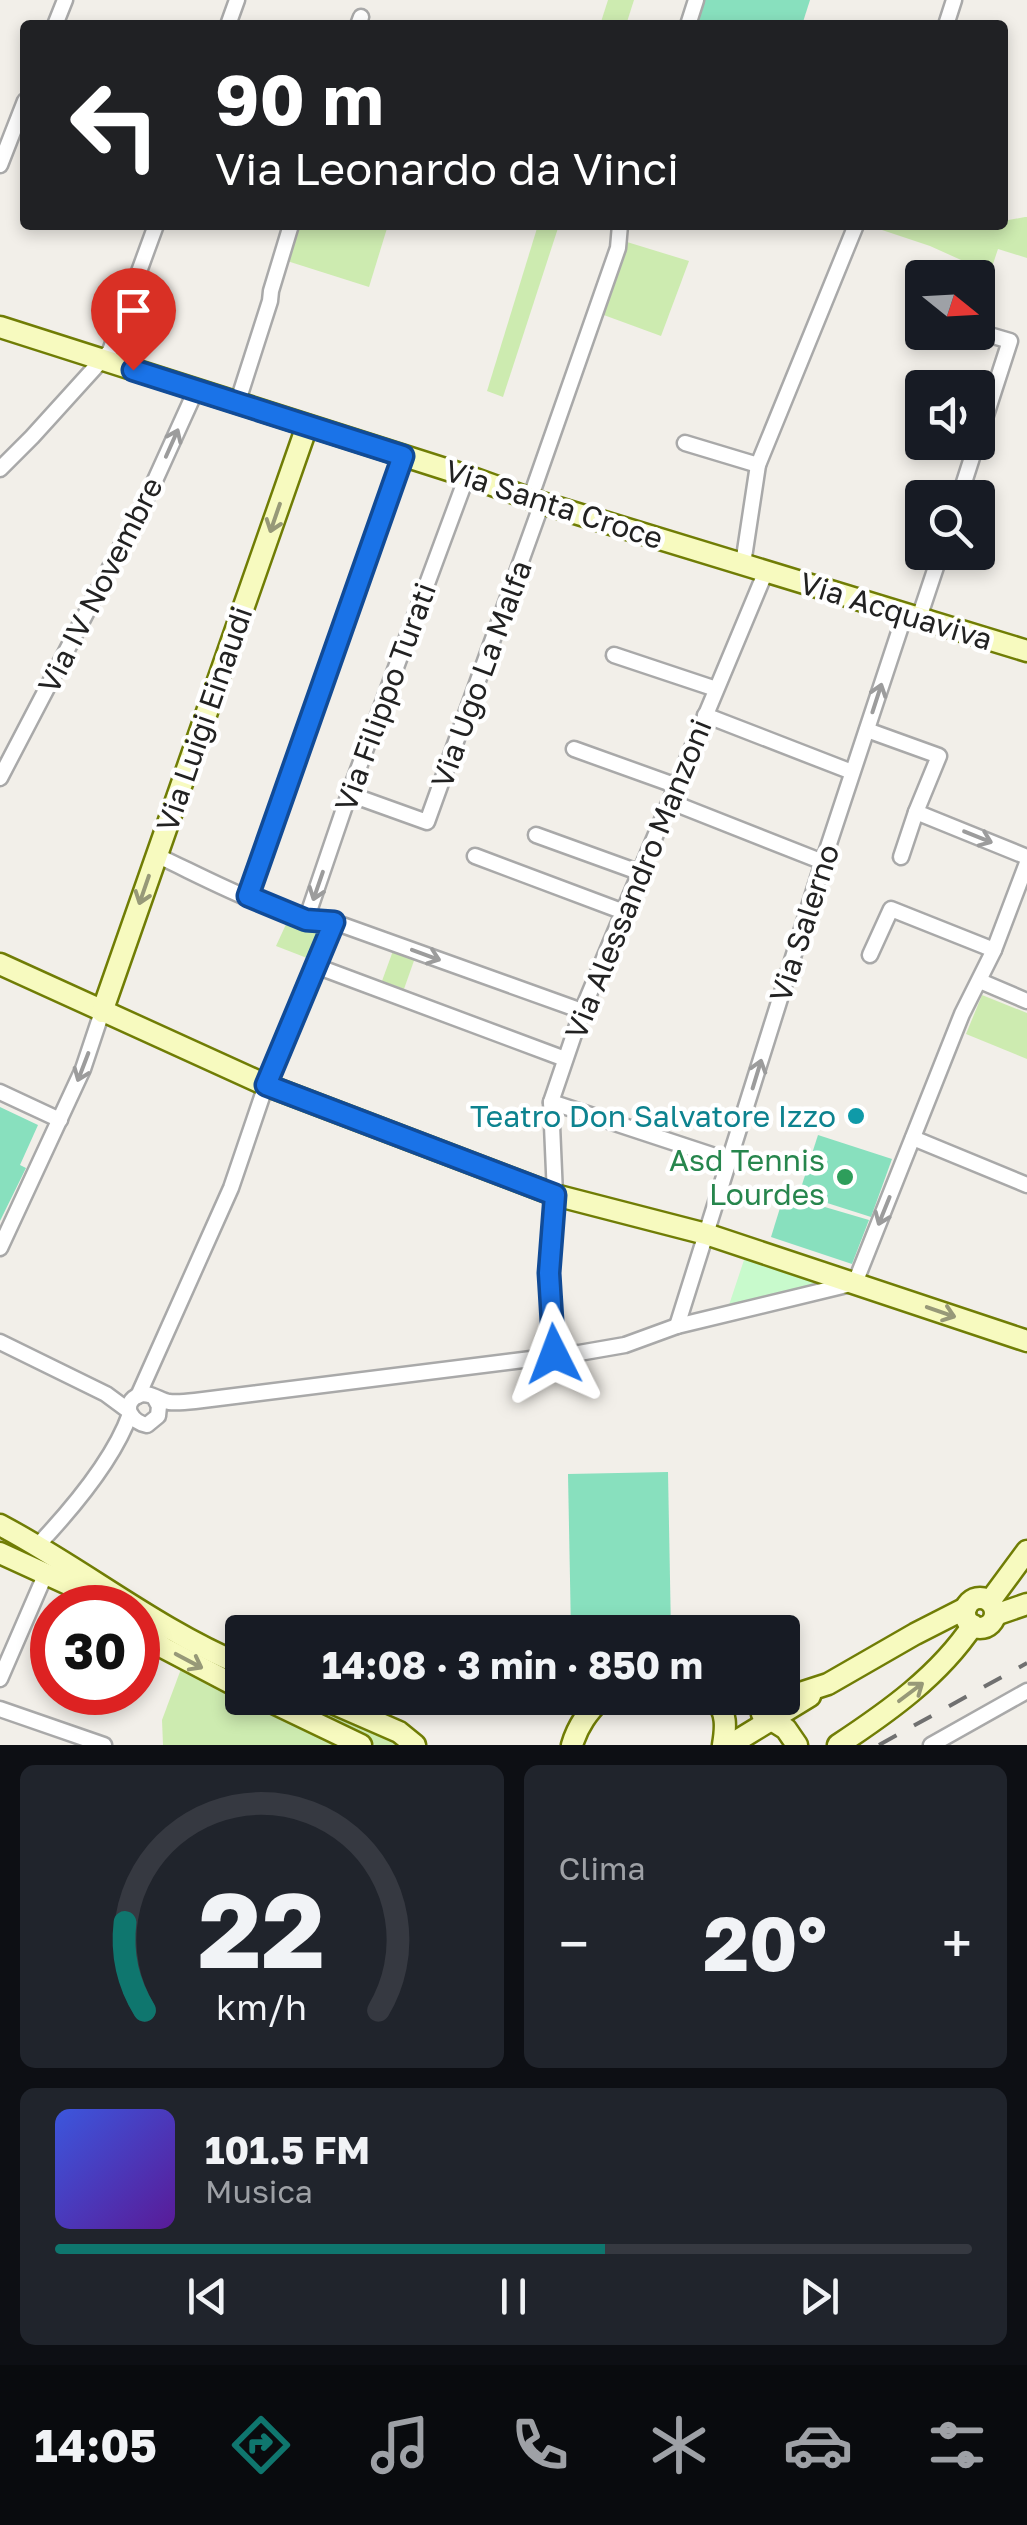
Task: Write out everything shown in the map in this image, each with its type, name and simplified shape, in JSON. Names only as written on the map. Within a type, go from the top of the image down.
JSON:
[{"type":"street","points":[[0,165],[20,114]]},
{"type":"street","points":[[0,468],[110,351],[154,230]]},
{"type":"street","points":[[237,404],[289,230]]},
{"type":"street","points":[[536,501],[618,248],[620,230]]},
{"type":"street","points":[[742,564],[758,465],[854,230]]},
{"type":"street","name":"Via Santa Croce","points":[[0,327],[536,501],[766,571]]},
{"type":"street","points":[[995,336],[1010,342],[995,387]]},
{"type":"street","name":"Via IV Novembre","points":[[0,778],[152,487],[196,390]]},
{"type":"street","name":"Via Luigi Einaudi","points":[[102,1012],[307,426]]},
{"type":"street","points":[[685,443],[758,465]]},
{"type":"street","points":[[248,896],[403,456]]},
{"type":"street","name":"Via Filippo Turati","points":[[306,920],[467,476]]},
{"type":"street","name":"Via Ugo La Malfa","points":[[349,794],[428,822],[536,501]]},
{"type":"street","name":"Via Salerno","points":[[677,1326],[852,772],[933,570]]},
{"type":"street","name":"Via Acquaviva","points":[[766,571],[1027,651]]},
{"type":"street","name":"Via Alessandro Manzoni","points":[[554,1354],[549,1273],[555,1195],[552,1102],[582,1011],[766,571]]},
{"type":"street","points":[[614,656],[716,690]]},
{"type":"street","points":[[705,715],[852,772]]},
{"type":"street","points":[[867,730],[938,756],[901,856]]},
{"type":"street","points":[[574,749],[678,786]]},
{"type":"street","points":[[671,802],[823,862]]},
{"type":"street","points":[[855,1283],[962,1014],[994,950],[1027,860],[916,812]]},
{"type":"street","points":[[536,835],[641,874]]},
{"type":"street","points":[[156,855],[306,920],[334,922],[582,1011]]},
{"type":"street","points":[[475,856],[624,912]]},
{"type":"street","points":[[870,955],[891,909],[994,950]]},
{"type":"street","points":[[38,1545],[116,1446],[140,1402],[230,1188],[266,1085],[334,922]]},
{"type":"street","points":[[0,964],[266,1085],[555,1195],[706,1234],[1027,1341]]},
{"type":"street","points":[[316,966],[565,1058]]},
{"type":"street","points":[[980,980],[1027,1001]]},
{"type":"street","points":[[0,1248],[60,1120],[102,1012]]},
{"type":"street","points":[[0,1092],[60,1120]]},
{"type":"street","points":[[552,1102],[730,1161]]},
{"type":"street","points":[[913,1138],[1027,1185]]},
{"type":"street","points":[[140,1402],[194,1402],[625,1345],[677,1326],[855,1283]]},
{"type":"street","points":[[0,1342],[106,1394],[160,1406],[151,1422]]},
{"type":"street","points":[[140,1402],[137,1423],[151,1422]]},
{"type":"street","points":[[116,1446],[151,1422],[194,1402]]},
{"type":"street","points":[[0,1525],[196,1644],[225,1657]]},
{"type":"street","points":[[724,1715],[726,1745],[916,1634],[969,1617],[986,1626],[992,1608],[1027,1550]]},
{"type":"street","points":[[0,1552],[70,1585]]},
{"type":"street","points":[[0,1679],[46,1572]]},
{"type":"street","points":[[992,1608],[1027,1604]]},
{"type":"street","points":[[838,1745],[928,1680],[963,1640],[969,1617]]},
{"type":"street","points":[[160,1645],[225,1680]]},
{"type":"street","points":[[800,1693],[828,1684]]},
{"type":"street","points":[[931,1745],[1027,1691]]},
{"type":"street","points":[[0,1710],[104,1745]]},
{"type":"street","points":[[298,1715],[361,1745]]},
{"type":"street","points":[[360,1715],[399,1732],[415,1745]]},
{"type":"street","points":[[572,1745],[585,1715]]},
{"type":"street","points":[[765,1715],[786,1729],[797,1745]]},
{"type":"green space","points":[[608,0],[634,0],[628,20],[602,20]]},
{"type":"green space","points":[[704,0],[810,0],[804,20],[698,20]]},
{"type":"green space","points":[[1027,217],[1027,258],[998,249],[994,260],[961,260],[882,230],[1008,230],[1008,220]]},
{"type":"green space","points":[[293,230],[386,230],[369,287],[284,260]]},
{"type":"green space","points":[[536,230],[557,230],[503,397],[487,391]]},
{"type":"green space","points":[[627,242],[689,261],[661,336],[601,314]]},
{"type":"green space","points":[[288,920],[318,932],[307,958],[276,946]]},
{"type":"green space","points":[[394,948],[416,955],[404,989],[382,981]]},
{"type":"green space","points":[[982,995],[1027,1013],[1027,1059],[966,1034]]},
{"type":"green space","points":[[0,1107],[38,1125],[20,1165],[26,1168],[0,1221]]},
{"type":"green space","name":"Asd Tennis Lourdes","points":[[818,1135],[892,1159],[871,1217],[799,1194]]},
{"type":"green space","points":[[784,1195],[869,1220],[852,1264],[771,1237]]},
{"type":"green space","points":[[746,1254],[816,1281],[812,1287],[728,1308]]},
{"type":"green space","points":[[668,1472],[671,1615],[571,1615],[568,1474]]},
{"type":"green space","points":[[181,1669],[225,1689],[225,1715],[278,1715],[340,1745],[163,1745],[162,1720]]},
{"type":"green space","points":[[316,1715],[348,1715],[405,1745],[375,1745]]},
{"type":"railway","points":[[879,1745],[1027,1663]]},
{"type":"place","name":"Teatro Don Salvatore Izzo","points":[[856,1116]]},
{"type":"place","name":"Asd Tennis Lourdes","points":[[845,1177]]},
{"type":"route","points":[[133,370],[403,456],[248,896],[306,920],[334,922],[266,1085],[555,1195],[549,1273],[554,1354]]}]
